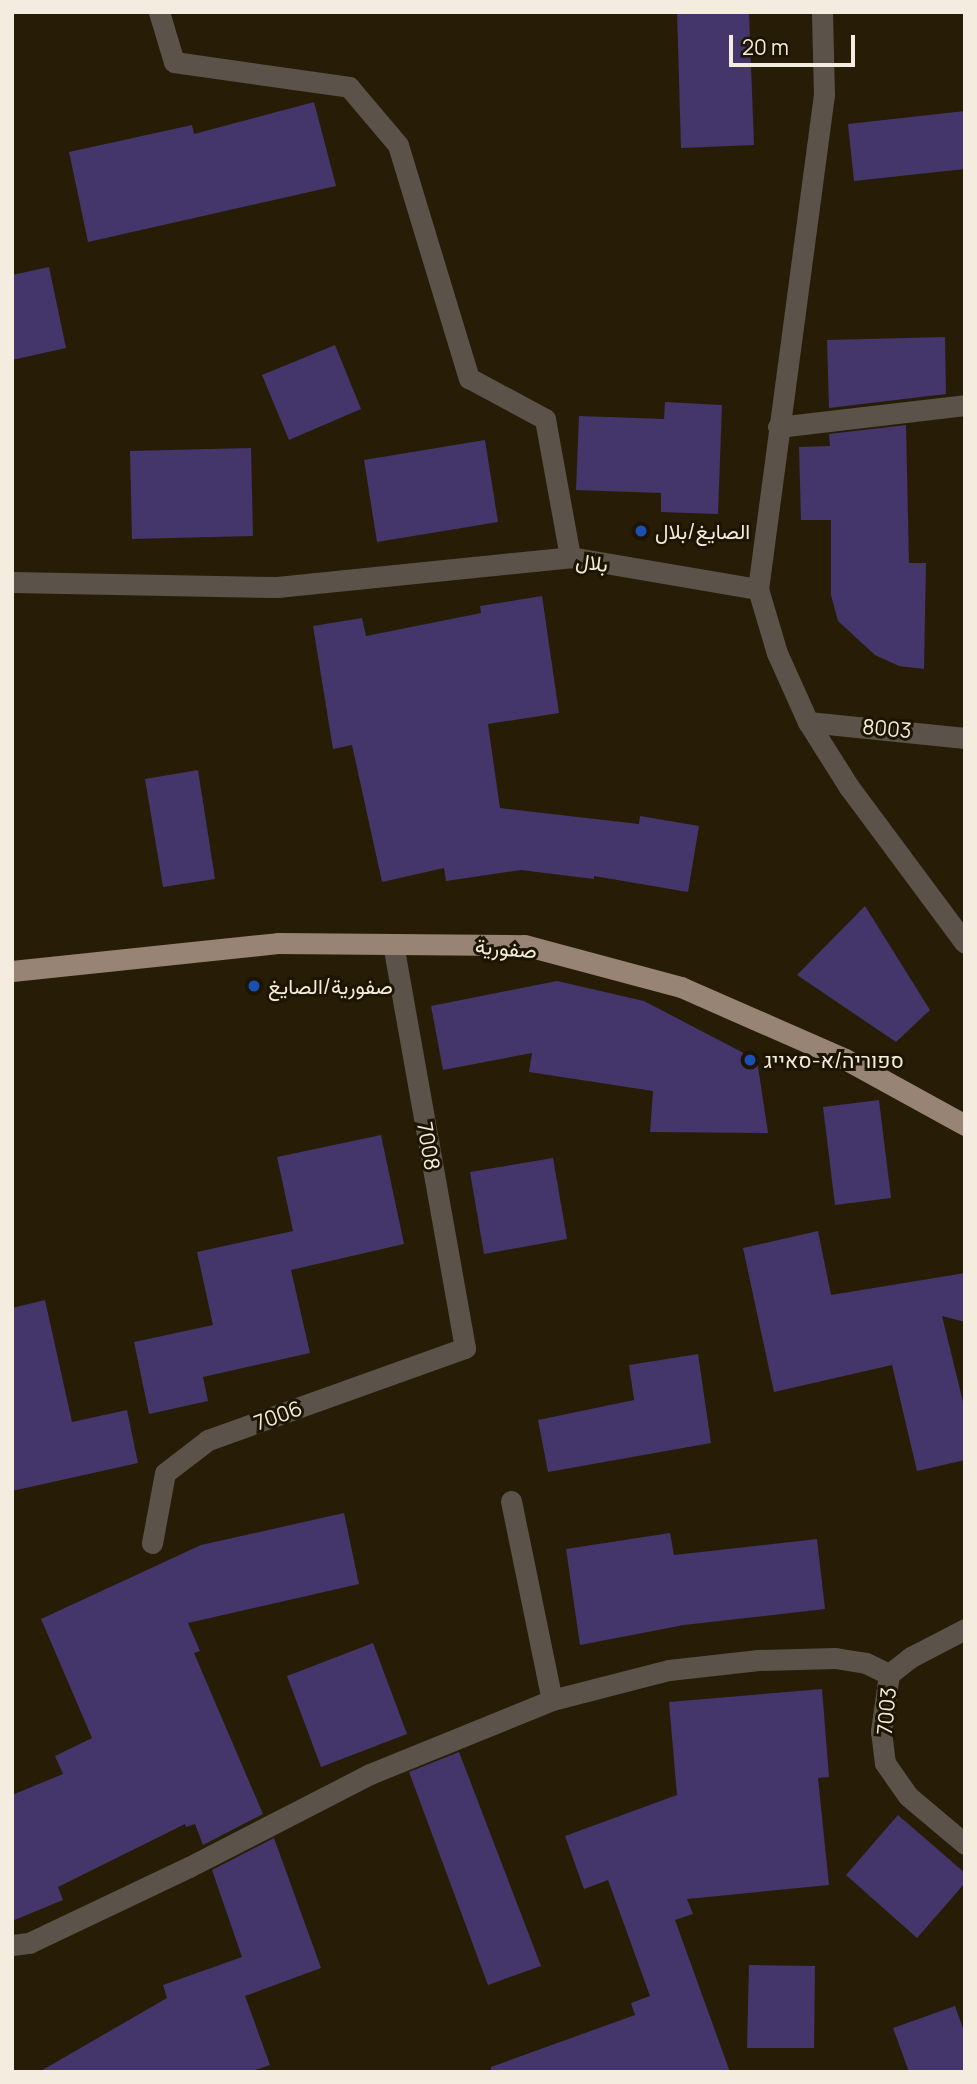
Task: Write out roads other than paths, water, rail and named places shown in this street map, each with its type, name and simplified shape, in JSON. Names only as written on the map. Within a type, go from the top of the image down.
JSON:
[{"type":"main road","name":"صفورية","points":[[12,971],[278,943],[524,945],[681,987],[845,1059],[965,1125]]},
{"type":"street","points":[[159,12],[174,62],[349,87],[398,145],[469,378],[545,419],[570,557]]},
{"type":"street","points":[[822,12],[824,95],[805,260],[778,426],[758,589],[777,653],[808,722],[849,787],[965,943]]},
{"type":"street","points":[[778,426],[965,405]]},
{"type":"street","name":"بلال","points":[[12,582],[277,587],[570,557],[758,589]]},
{"type":"street","name":"8003","points":[[808,722],[965,738]]},
{"type":"street","name":"7008","points":[[393,944],[465,1348]]},
{"type":"street","name":"7006","points":[[152,1543],[165,1473],[208,1440],[465,1348]]},
{"type":"street","points":[[511,1501],[552,1700]]},
{"type":"street","name":"7003","points":[[965,1629],[911,1657],[889,1674],[881,1731],[885,1763],[908,1796],[965,1844]]},
{"type":"street","points":[[12,1945],[29,1943],[189,1867],[370,1774],[552,1700],[669,1670],[758,1660],[835,1658],[866,1664],[889,1674]]},
{"type":"place","name":"الصايغ/بلال","points":[[641,531]]},
{"type":"place","name":"صفورية/الصايغ","points":[[254,986]]},
{"type":"place","name":"ספוריה/א-סאייג","points":[[750,1060]]}]
